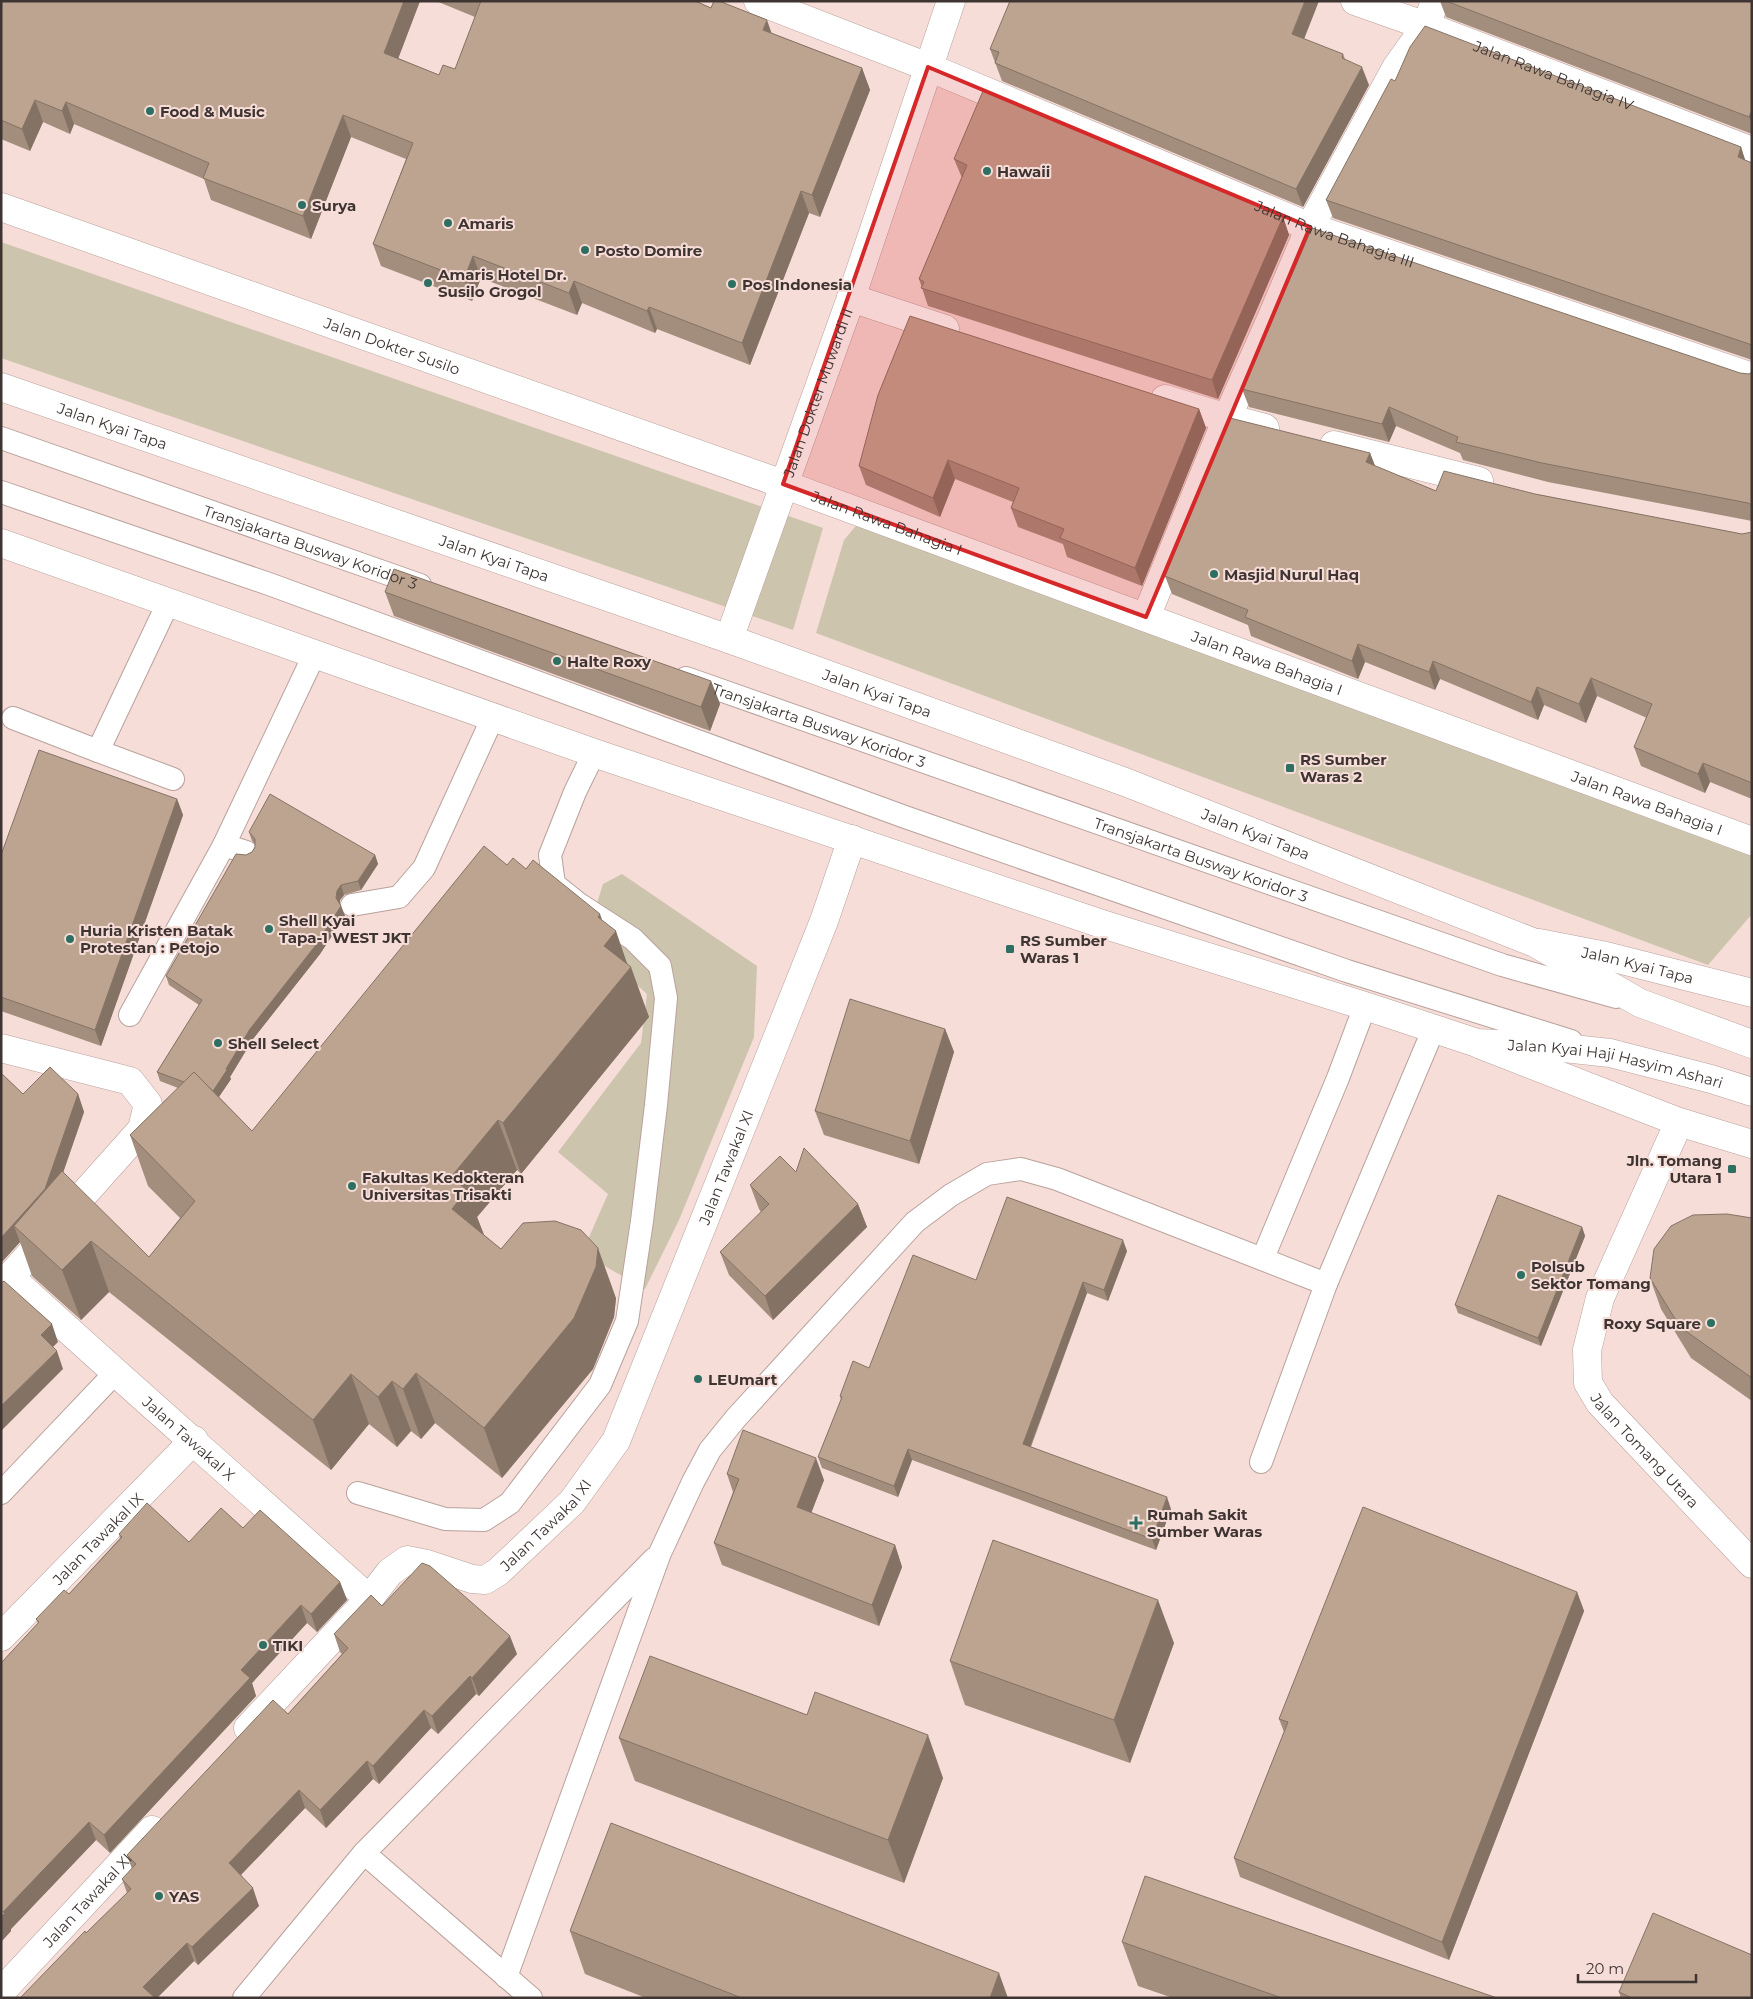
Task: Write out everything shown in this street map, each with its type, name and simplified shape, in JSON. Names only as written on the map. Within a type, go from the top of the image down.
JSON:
[{"type":"street","name":"Jalan Rawa Bahagia III","points":[[758,1],[928,67],[1310,227],[1752,377]]},
{"type":"street","name":"Jalan Dokter Muwardi II","points":[[729,639],[851,298],[951,1]]},
{"type":"street","name":"Jalan Rawa Bahagia IV","points":[[1354,1],[1431,14],[1752,151]]},
{"type":"street","points":[[1146,617],[1227,418],[1310,227],[1396,68],[1431,14]]},
{"type":"street","name":"Jalan Dokter Susilo","points":[[1,207],[783,484]]},
{"type":"street","points":[[851,298],[964,335]]},
{"type":"street","name":"Jalan Kyai Tapa","points":[[1,387],[729,639],[1125,782],[1535,943],[1606,956],[1752,993]]},
{"type":"street","points":[[1142,391],[1227,418],[1284,432]]},
{"type":"street","points":[[1314,440],[1506,488]]},
{"type":"street","name":"Jalan Rawa Bahagia I","points":[[783,484],[1752,841]]},
{"type":"street","points":[[1,542],[594,753],[1108,926],[1434,1028],[1679,1122],[1752,1144]]},
{"type":"street","name":"Jalan Tawakal XI","points":[[233,1744],[369,1598],[390,1572],[407,1560],[427,1564],[472,1579],[485,1580],[498,1572],[572,1502],[616,1441],[824,921],[852,839]]},
{"type":"street","points":[[1535,943],[1640,1004],[1752,1044]]},
{"type":"street","name":"Jalan Kyai Haji Hasyim Ashari","points":[[1477,1044],[1545,1046],[1610,1053],[1711,1079],[1752,1092]]},
{"type":"street","points":[[1,1048],[130,1081],[148,1104],[142,1129],[6,1282]]},
{"type":"street","name":"Jalan Tomang Utara","points":[[1679,1122],[1600,1298],[1587,1350],[1588,1383],[1600,1403],[1752,1564]]},
{"type":"street","name":"Jalan Tawakal X","points":[[6,1282],[194,1440],[369,1598]]},
{"type":"street","name":"Jalan Tawakal IX","points":[[1,1637],[194,1440]]},
{"type":"street","name":"Jalan Tawakal XI","points":[[1,1992],[172,1810]]},
{"type":"lane","name":"Transjakarta Busway Koridor 3","points":[[1,438],[443,593]]},
{"type":"lane","points":[[1,492],[269,584],[933,827],[1347,971],[1610,1053]]},
{"type":"lane","points":[[98,751],[169,601]]},
{"type":"lane","points":[[130,1015],[224,845],[315,653]]},
{"type":"lane","name":"Transjakarta Busway Koridor 3","points":[[666,671],[1502,965],[1640,1004]]},
{"type":"lane","points":[[352,905],[399,897],[424,868],[493,717]]},
{"type":"lane","points":[[13,718],[173,779]]},
{"type":"lane","points":[[358,1493],[444,1519],[484,1520],[510,1504],[600,1385],[627,1320],[642,1221],[656,1105],[666,998],[660,966],[633,939],[579,904],[554,884],[550,855],[575,792],[594,753]]},
{"type":"lane","points":[[224,845],[246,852]]},
{"type":"lane","points":[[1263,1258],[1338,1078],[1365,1006]]},
{"type":"lane","points":[[1261,1462],[1326,1284],[1434,1028]]},
{"type":"lane","points":[[506,1977],[660,1553],[710,1450],[736,1418],[915,1222],[951,1195],[987,1174],[1021,1169],[1057,1179],[1326,1284]]},
{"type":"lane","points":[[1,1494],[115,1373]]},
{"type":"lane","points":[[244,1998],[364,1853],[660,1553]]},
{"type":"lane","points":[[364,1853],[531,1998]]},
{"type":"highlighted area","points":[[928,67],[1310,227],[1146,617],[783,484]]},
{"type":"shaded area","points":[[1,242],[823,528],[793,630],[1,358]]},
{"type":"shaded area","points":[[866,514],[1752,856],[1752,914],[1708,965],[816,633],[844,540]]},
{"type":"shaded area","points":[[622,874],[757,966],[754,1037],[679,1220],[645,1289],[582,1253],[608,1194],[558,1152],[641,1043],[647,994],[586,939],[603,884]]},
{"type":"building","points":[[1,1],[404,1],[384,53],[439,75],[443,65],[455,69],[481,1],[695,1],[711,8],[714,1],[719,1],[767,20],[763,30],[862,68],[812,195],[801,191],[742,343],[649,307],[647,311],[574,281],[569,293],[473,256],[464,279],[373,244],[413,143],[343,115],[303,216],[203,178],[209,163],[66,102],[62,111],[35,100],[22,129],[1,120]]},
{"type":"building","points":[[1010,1],[1305,1],[1292,34],[1343,54],[1342,58],[1362,67],[1296,189],[995,63],[999,52],[990,49]]},
{"type":"building","points":[[1446,1],[1752,1],[1752,110],[1749,117]]},
{"type":"building","points":[[1425,26],[1741,147],[1738,157],[1752,163],[1752,345],[1326,200],[1391,79],[1395,81],[1410,47]]},
{"type":"building","points":[[983,91],[1283,217],[1212,380],[921,288],[924,282],[919,279],[967,165],[954,159]]},
{"type":"building","points":[[1312,228],[1740,373],[1749,374],[1752,372],[1752,505],[1542,463],[1456,442],[1458,437],[1389,407],[1382,424],[1242,389]]},
{"type":"building","points":[[910,316],[1199,409],[1135,568],[1060,538],[1064,529],[1011,508],[1019,488],[948,460],[933,498],[859,466],[878,395]]},
{"type":"building","points":[[1230,418],[1370,453],[1366,462],[1436,491],[1444,471],[1535,494],[1742,534],[1752,532],[1752,783],[1703,763],[1698,774],[1634,747],[1652,704],[1591,678],[1579,704],[1537,687],[1531,702],[1433,661],[1429,672],[1358,644],[1352,661],[1245,617],[1248,610],[1165,576]]},
{"type":"building","points":[[394,569],[711,681],[701,707],[385,592]]},
{"type":"building","name":"Huria Kristen Batak Protestan : Petojo","points":[[39,750],[177,799],[95,1030],[1,997],[1,855]]},
{"type":"building","name":"Shell Kyai Tapa-1 WEST JKT","points":[[270,794],[375,855],[358,881],[341,885],[337,891],[336,898],[341,906],[316,945],[250,1029],[213,1091],[194,1072],[184,1082],[157,1072],[202,1000],[166,976],[236,854],[246,855],[252,852],[255,847],[255,839],[249,832]]},
{"type":"building","points":[[484,846],[507,865],[513,858],[526,869],[533,860],[600,914],[598,917],[616,931],[604,946],[631,967],[503,1123],[498,1120],[451,1177],[467,1190],[452,1209],[501,1249],[523,1223],[555,1221],[581,1230],[598,1248],[596,1267],[574,1318],[484,1428],[416,1373],[403,1389],[392,1381],[378,1397],[351,1374],[313,1420],[91,1241],[62,1270],[14,1226],[62,1171],[149,1257],[195,1201],[130,1135],[194,1072],[252,1131]]},
{"type":"building","points":[[850,999],[945,1029],[910,1141],[815,1111]]},
{"type":"building","points":[[50,1067],[78,1094],[45,1189],[1,1238],[1,1073],[23,1094]]},
{"type":"building","points":[[804,1148],[858,1204],[765,1296],[720,1252],[769,1204],[750,1185],[780,1156],[796,1172]]},
{"type":"building","name":"Polsub Sektor Tomang","points":[[1498,1195],[1582,1227],[1538,1338],[1455,1305]]},
{"type":"building","points":[[1007,1197],[1123,1240],[1104,1290],[1083,1282],[1023,1444],[1167,1497],[1152,1539],[908,1449],[894,1486],[818,1457],[842,1397],[840,1396],[853,1361],[869,1368],[913,1255],[976,1280]]},
{"type":"building","name":"Roxy Square","points":[[1727,1214],[1752,1218],[1752,1378],[1680,1327],[1650,1278],[1654,1249],[1671,1226],[1693,1215]]},
{"type":"building","points":[[4,1281],[52,1324],[41,1335],[57,1351],[1,1406],[1,1283]]},
{"type":"building","points":[[743,1430],[816,1458],[797,1507],[895,1545],[872,1605],[714,1543],[739,1479],[727,1474]]},
{"type":"building","points":[[147,1503],[189,1542],[221,1508],[243,1528],[260,1510],[340,1582],[311,1614],[301,1605],[241,1670],[250,1678],[104,1835],[89,1822],[3,1912],[5,1913],[1,1917],[1,1663],[39,1622],[36,1619],[64,1590],[69,1594],[122,1537],[119,1534]]},
{"type":"building","points":[[1363,1507],[1577,1592],[1442,1942],[1234,1858],[1288,1722],[1279,1719]]},
{"type":"building","points":[[993,1540],[1158,1600],[1114,1720],[950,1661]]},
{"type":"building","points":[[422,1563],[430,1566],[510,1636],[472,1678],[470,1676],[432,1716],[424,1710],[373,1766],[367,1761],[320,1810],[299,1790],[229,1863],[253,1888],[192,1947],[187,1943],[143,1987],[155,1998],[20,1998],[85,1931],[86,1933],[131,1889],[122,1879],[136,1864],[127,1855],[273,1700],[288,1714],[348,1648],[334,1634],[371,1595],[382,1606]]},
{"type":"building","points":[[650,1656],[807,1715],[815,1692],[928,1735],[888,1840],[619,1738]]},
{"type":"building","points":[[611,1823],[999,1973],[990,1998],[742,1998],[570,1931]]},
{"type":"building","points":[[1145,1876],[1497,1998],[1282,1998],[1122,1942]]},
{"type":"building","points":[[1653,1913],[1752,1955],[1752,1998],[1632,1998],[1619,1992]]},
{"type":"place","name":"Food & Music","points":[[150,111]]},
{"type":"place","name":"Hawaii","points":[[987,171]]},
{"type":"place","name":"Surya","points":[[302,205]]},
{"type":"place","name":"Amaris","points":[[448,223]]},
{"type":"place","name":"Posto Domire","points":[[585,250]]},
{"type":"place","name":"Amaris Hotel Dr. Susilo Grogol","points":[[428,283]]},
{"type":"place","name":"Pos Indonesia","points":[[732,284]]},
{"type":"place","name":"Masjid Nurul Haq","points":[[1214,574]]},
{"type":"place","name":"Halte Roxy","points":[[557,661]]},
{"type":"place","name":"RS Sumber Waras 2","points":[[1290,768]]},
{"type":"place","name":"Shell Kyai Tapa-1 WEST JKT","points":[[269,929]]},
{"type":"place","name":"Huria Kristen Batak Protestan : Petojo","points":[[70,939]]},
{"type":"place","name":"RS Sumber Waras 1","points":[[1010,949]]},
{"type":"place","name":"Shell Select","points":[[218,1043]]},
{"type":"place","name":"Jln. Tomang Utara 1","points":[[1732,1169]]},
{"type":"place","name":"Fakultas Kedokteran Universitas Trisakti","points":[[352,1186]]},
{"type":"place","name":"Polsub Sektor Tomang","points":[[1521,1275]]},
{"type":"place","name":"Roxy Square","points":[[1711,1323]]},
{"type":"place","name":"LEUmart","points":[[698,1379]]},
{"type":"place","name":"Rumah Sakit Sumber Waras","points":[[1136,1523]]},
{"type":"place","name":"TIKI","points":[[263,1645]]},
{"type":"place","name":"YAS","points":[[159,1896]]}]
